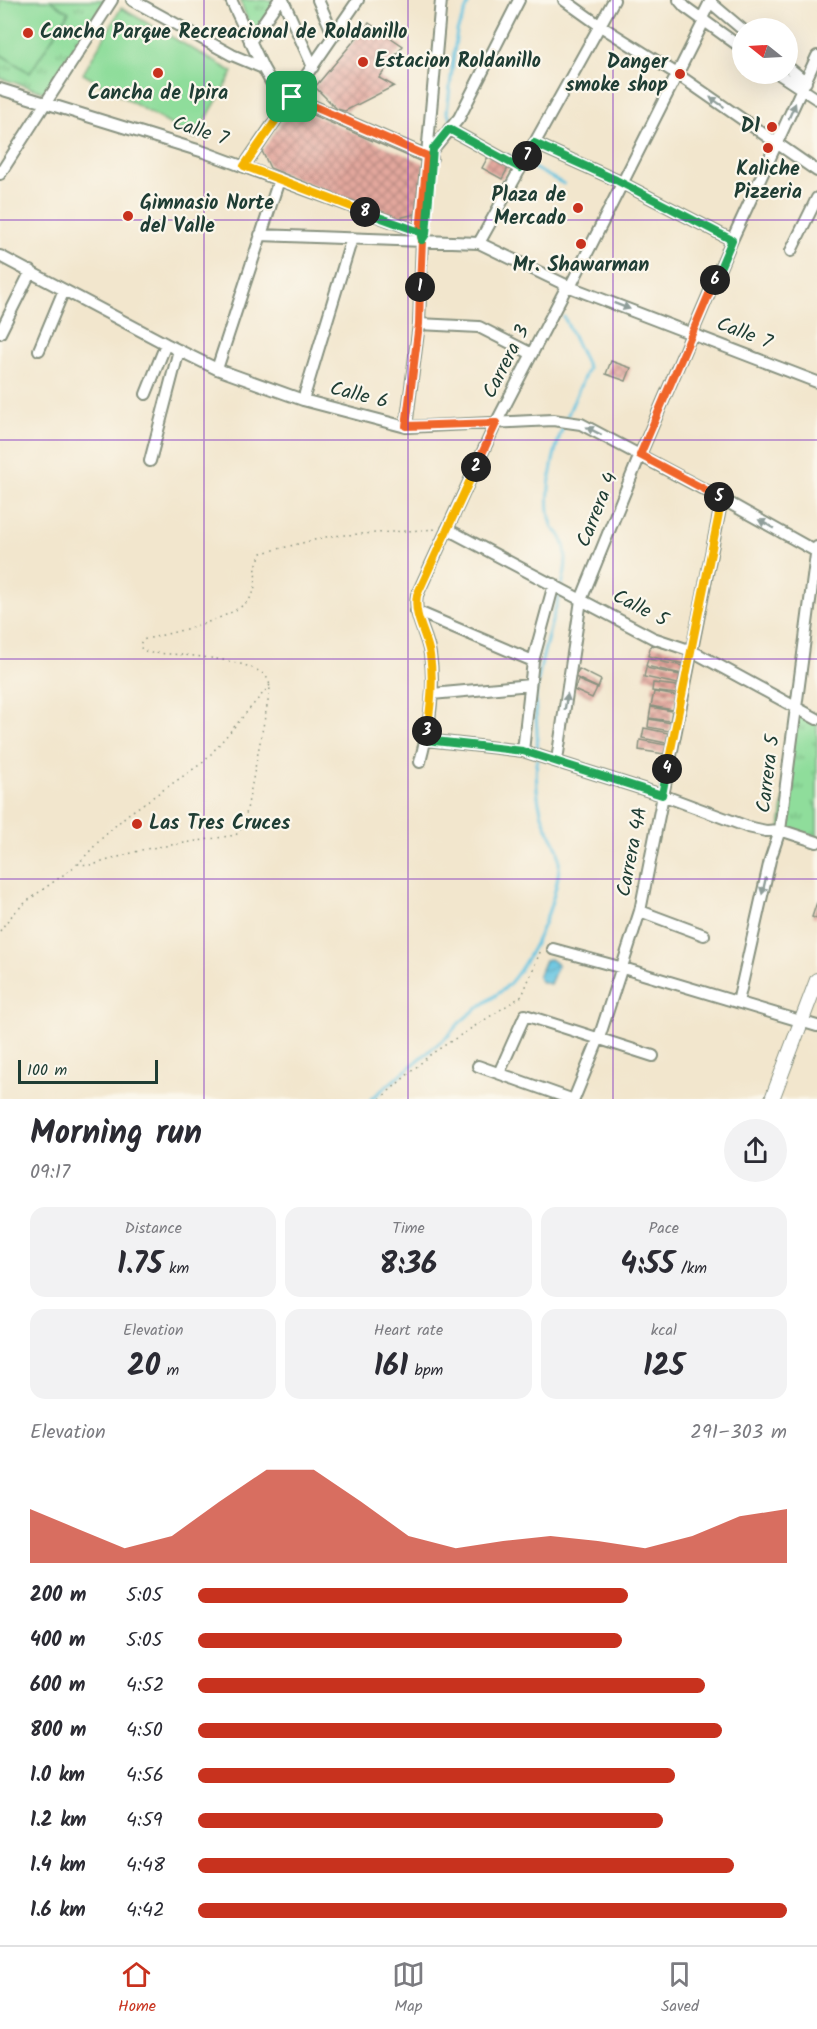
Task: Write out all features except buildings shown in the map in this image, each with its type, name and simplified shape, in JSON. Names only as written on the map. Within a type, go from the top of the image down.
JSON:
[{"type":"main road","points":[[772,1099],[817,980]]},
{"type":"street","points":[[0,174],[112,0]]},
{"type":"street","points":[[132,0],[231,55],[262,68]]},
{"type":"street","points":[[231,0],[262,68],[285,107]]},
{"type":"street","points":[[250,42],[281,0],[313,67]]},
{"type":"street","points":[[318,0],[334,36]]},
{"type":"street","points":[[261,235],[352,238],[426,234],[441,0]]},
{"type":"street","points":[[430,155],[446,0]]},
{"type":"street","points":[[430,155],[453,125],[519,0]]},
{"type":"street","points":[[564,0],[674,72],[817,171]]},
{"type":"street","points":[[479,243],[614,0]]},
{"type":"street","points":[[675,0],[732,40]]},
{"type":"street","points":[[244,166],[356,1]]},
{"type":"street","points":[[711,1],[732,20]]},
{"type":"street","name":"Carrera 3","points":[[416,611],[417,595],[496,423],[711,1]]},
{"type":"street","name":"Carrera 4","points":[[557,760],[581,600],[732,240],[817,56]]},
{"type":"street","points":[[798,79],[817,99]]},
{"type":"street","points":[[798,83],[804,86]]},
{"type":"street","name":"Calle 7","points":[[0,88],[244,166],[421,236],[479,243],[567,286],[817,382]]},
{"type":"street","points":[[292,97],[430,155]]},
{"type":"street","points":[[453,125],[521,166]]},
{"type":"street","points":[[534,143],[619,182],[732,240]]},
{"type":"street","points":[[217,369],[279,180]]},
{"type":"street","points":[[790,251],[817,198]]},
{"type":"street","points":[[406,426],[419,324],[421,236]]},
{"type":"street","points":[[303,400],[352,238]]},
{"type":"street","name":"Calle 6","points":[[0,256],[217,369],[303,400],[406,426],[567,421],[640,455],[817,550]]},
{"type":"street","points":[[0,333],[31,271]]},
{"type":"street","points":[[39,350],[64,290]]},
{"type":"street","points":[[419,324],[479,327],[532,354]]},
{"type":"street","points":[[146,394],[166,344]]},
{"type":"street","points":[[150,461],[179,350]]},
{"type":"street","name":"Carrera 4A","points":[[572,1099],[599,1038],[640,911],[722,499]]},
{"type":"street","name":"Calle 5","points":[[447,529],[653,638],[693,651],[817,719]]},
{"type":"street","name":"Carrera 5","points":[[738,1002],[770,860],[780,830],[817,550]]},
{"type":"street","points":[[526,751],[533,661],[559,587]]},
{"type":"street","points":[[416,611],[533,661]]},
{"type":"street","points":[[416,611],[430,655],[432,694],[426,740],[420,762]]},
{"type":"street","points":[[432,694],[530,685]]},
{"type":"street","points":[[426,740],[526,751],[662,795],[748,827],[766,831],[780,830],[817,842]]},
{"type":"street","points":[[640,911],[704,935]]},
{"type":"street","points":[[553,949],[817,1026]]},
{"type":"street","points":[[499,1073],[525,1015],[653,1056]]},
{"type":"street","points":[[478,1066],[572,1099]]},
{"type":"path","points":[[78,864],[92,865],[145,849],[236,836],[244,825],[270,685],[266,676],[246,667],[209,657],[142,650],[140,645],[142,640],[189,629],[243,606],[255,588],[255,563],[262,553],[330,536],[447,529]]},
{"type":"path","points":[[0,931],[26,901],[55,883],[78,864],[127,815],[205,761],[270,685]]},
{"type":"path","points":[[380,1099],[431,1054],[522,996],[541,950],[553,949]]},
{"type":"green space","points":[[0,0],[106,0],[44,92],[0,78]]},
{"type":"green space","name":"Cancha Parque Recreacional de Roldanillo","points":[[0,0],[50,0],[69,12],[30,73],[0,54]]},
{"type":"green space","points":[[240,0],[278,0],[253,36]]},
{"type":"green space","name":"Cancha de Ipira","points":[[121,8],[233,72],[195,139],[83,74]]},
{"type":"green space","points":[[795,707],[817,719],[817,842],[780,830]]},
{"type":"water","points":[[550,959],[558,965],[550,984],[540,981],[538,977],[545,960]]},
{"type":"waterway","points":[[452,121],[447,112],[457,31],[470,0]]},
{"type":"waterway","points":[[507,155],[520,161]]},
{"type":"waterway","points":[[526,164],[564,184]]},
{"type":"waterway","points":[[564,317],[588,368],[566,419]]},
{"type":"waterway","points":[[562,585],[566,554],[563,542],[554,530],[549,514],[549,489],[556,448],[564,425]]},
{"type":"waterway","points":[[537,753],[536,692],[543,654],[560,592]]},
{"type":"waterway","points":[[371,1099],[449,1035],[468,1016],[505,988],[515,977],[535,944],[557,884],[559,866],[558,851],[546,826],[539,802],[537,759]]},
{"type":"place","name":"Cancha Parque Recreacional de Roldanillo","points":[[28,33]]},
{"type":"place","name":"Estacion Roldanillo","points":[[363,62]]},
{"type":"place","name":"Cancha de Ipira","points":[[158,73]]},
{"type":"place","name":"Danger smoke shop","points":[[680,74]]},
{"type":"place","name":"D1","points":[[772,127]]},
{"type":"place","name":"Kaliche Pizzeria","points":[[768,148]]},
{"type":"place","name":"Plaza de Mercado","points":[[578,208]]},
{"type":"place","name":"Gimnasio Norte del Valle","points":[[128,216]]},
{"type":"place","name":"Mr. Shawarman","points":[[581,244]]},
{"type":"place","name":"Las Tres Cruces","points":[[137,824]]},
{"type":"route","points":[[292,97],[244,166],[420,232],[422,240],[426,234],[433,149],[449,129],[520,168],[534,143],[616,180],[732,240],[640,455],[722,499],[662,795],[529,752],[426,740],[432,694],[430,655],[415,603],[496,423],[406,426],[419,324],[422,240],[420,232],[427,156],[292,97]]}]
